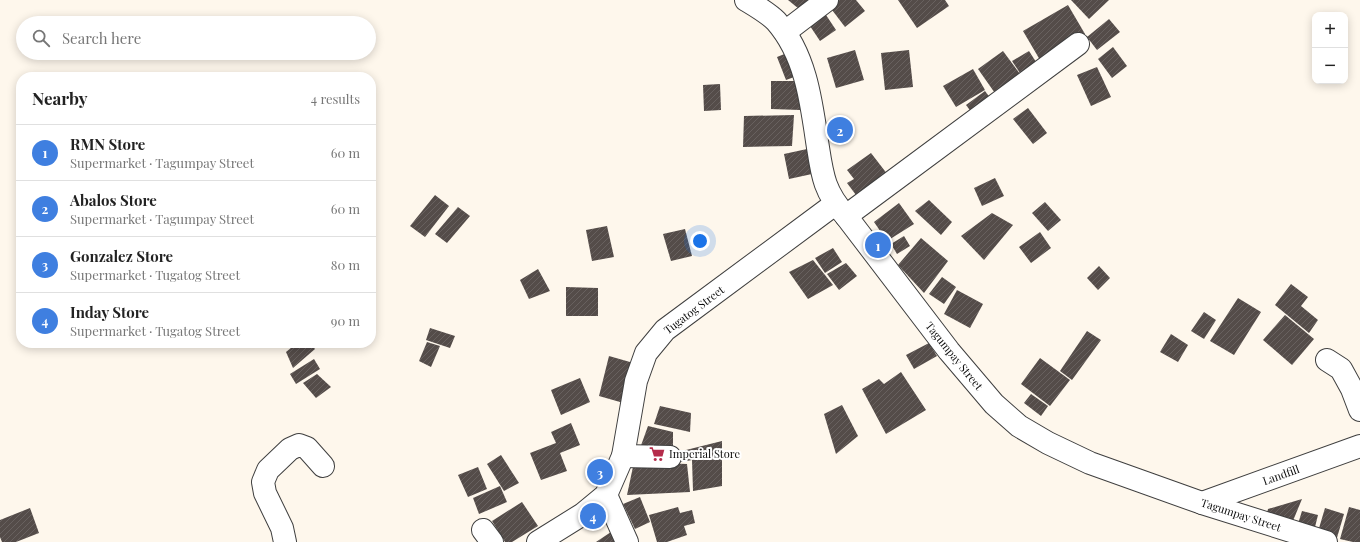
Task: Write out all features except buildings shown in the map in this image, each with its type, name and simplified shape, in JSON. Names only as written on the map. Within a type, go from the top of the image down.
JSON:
[{"type":"street","name":"Tagumpay Street","points":[[746,0],[775,20],[785,32],[798,56],[811,96],[821,166],[826,188],[840,210],[949,351],[994,404],[1019,426],[1048,443],[1090,463],[1202,502],[1326,542]]},
{"type":"street","points":[[785,32],[827,0]]},
{"type":"street","name":"Tugatog Street","points":[[538,542],[583,514],[606,495],[623,456],[636,381],[646,353],[665,330],[1078,44]]},
{"type":"street","points":[[1327,360],[1341,369],[1352,388],[1360,410]]},
{"type":"street","points":[[285,542],[282,528],[265,492],[263,482],[268,470],[290,449],[299,445],[307,448],[323,466]]},
{"type":"street","name":"Landfill","points":[[1202,502],[1360,446]]},
{"type":"street","points":[[623,456],[670,457]]},
{"type":"street","points":[[606,495],[626,542]]},
{"type":"place","name":"Abalos Store","points":[[840,130]]},
{"type":"place","name":"RMN Store","points":[[878,245]]},
{"type":"place","name":"Imperial Store","points":[[657,454]]},
{"type":"place","name":"Gonzalez Store","points":[[600,472]]},
{"type":"place","name":"Inday Store","points":[[593,516]]}]
